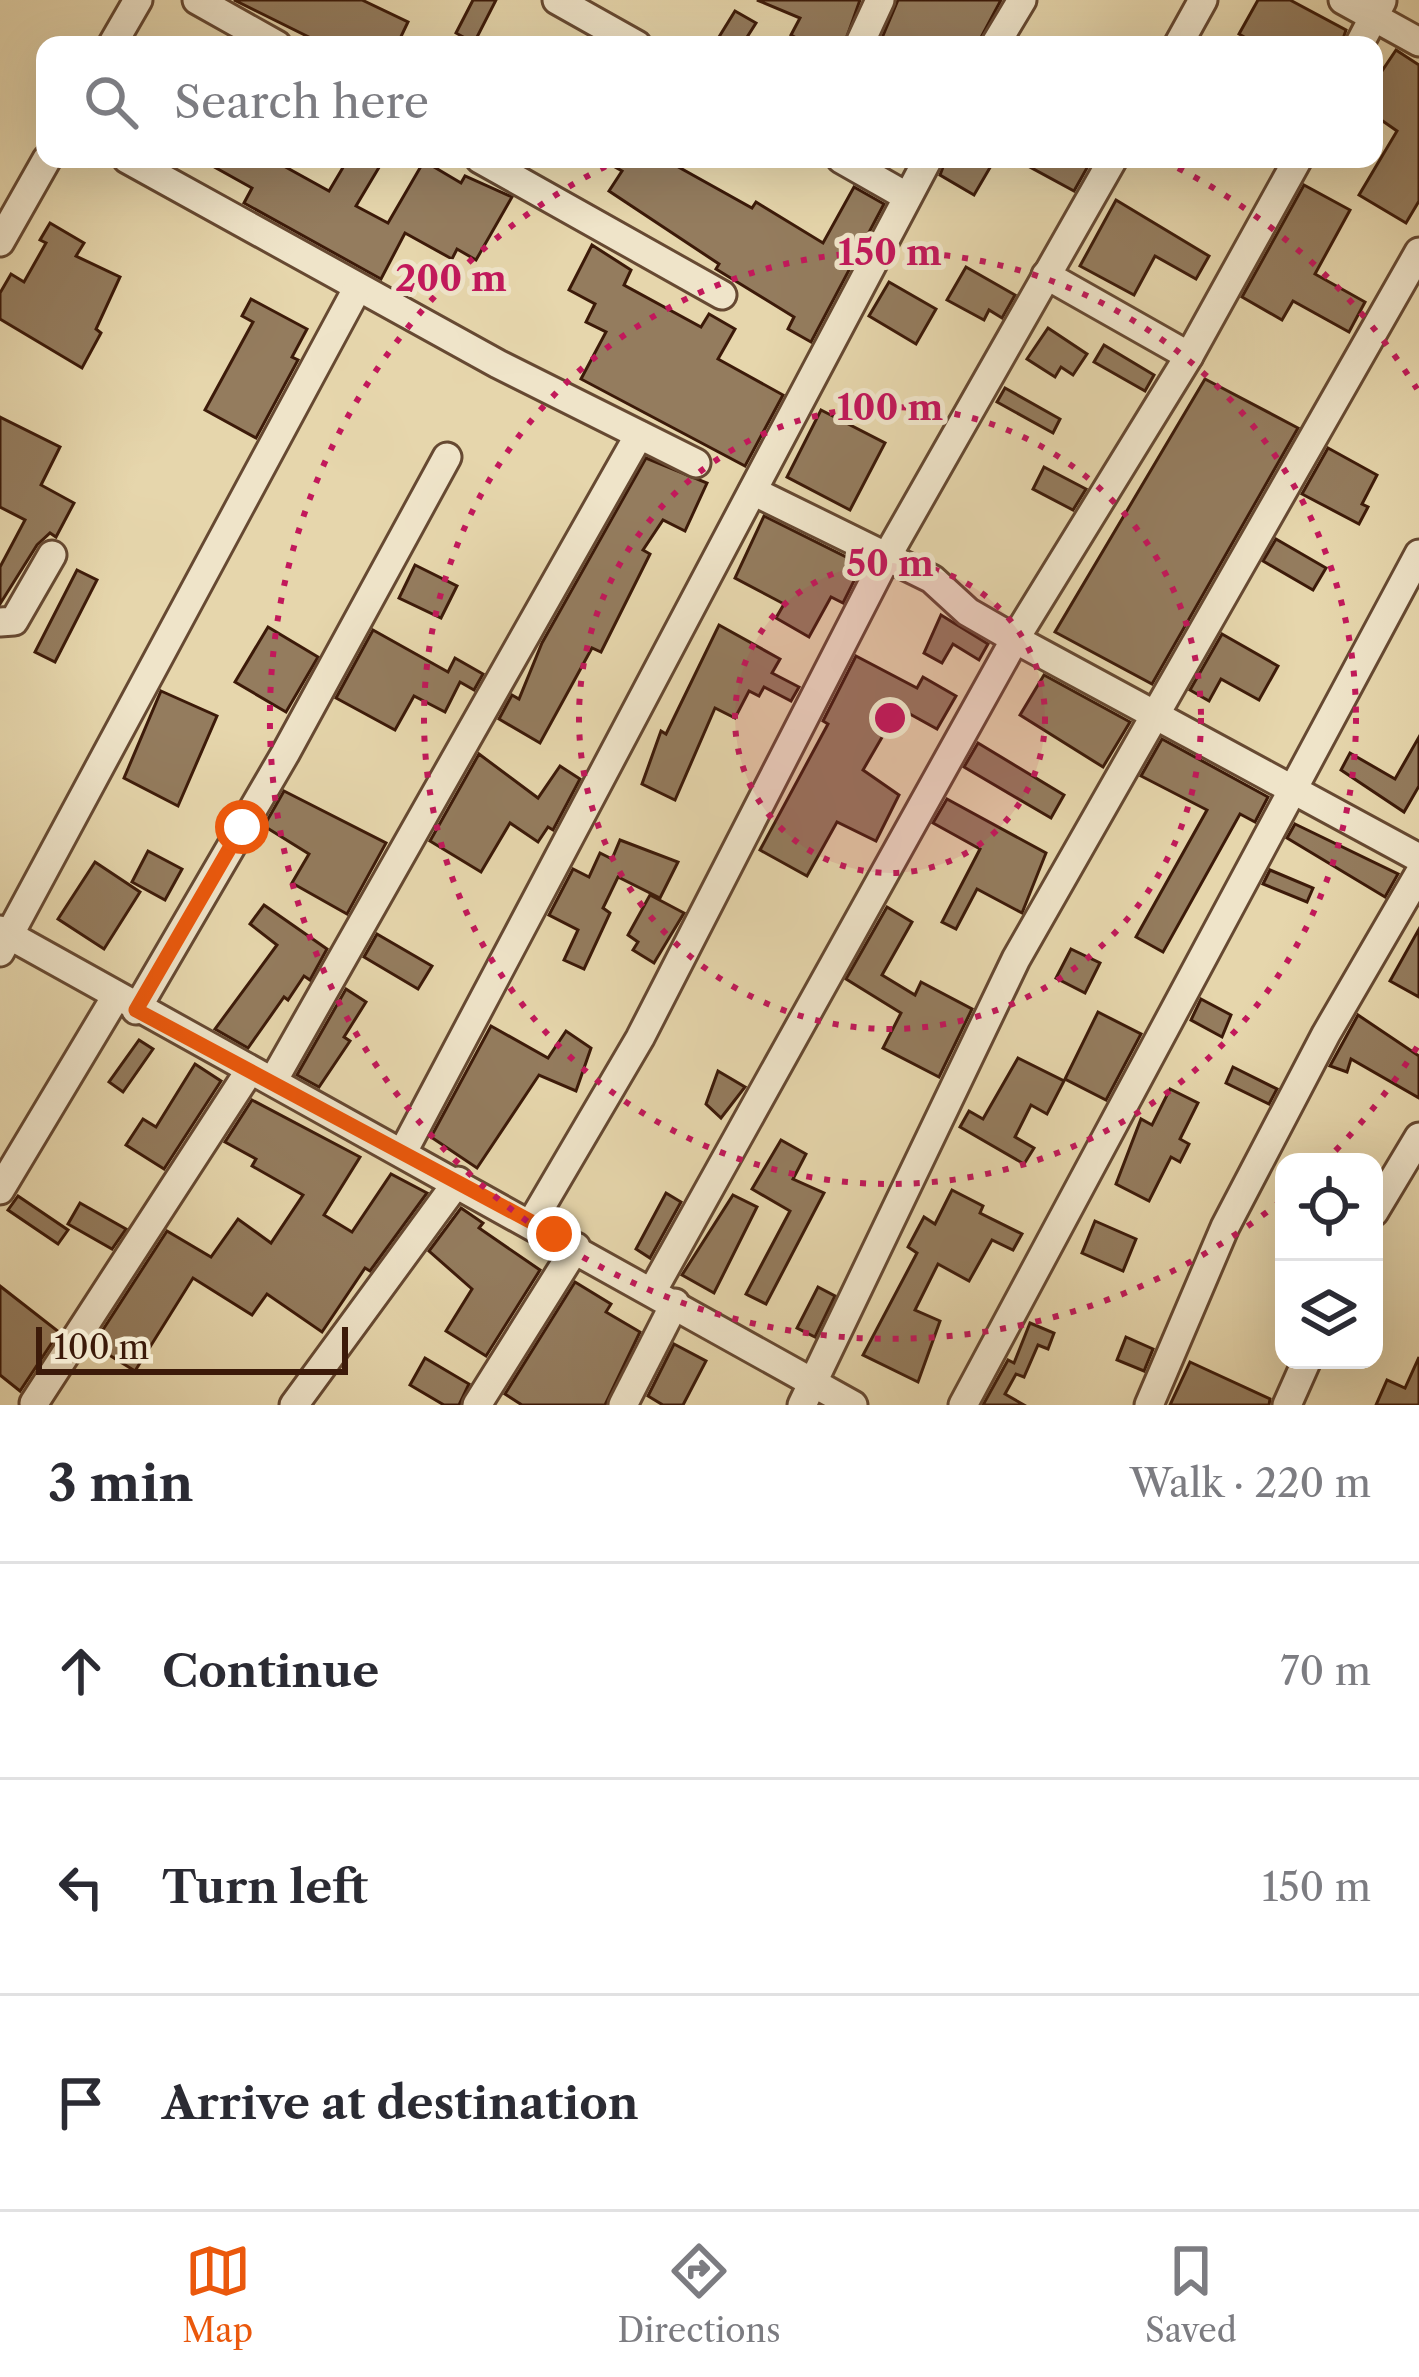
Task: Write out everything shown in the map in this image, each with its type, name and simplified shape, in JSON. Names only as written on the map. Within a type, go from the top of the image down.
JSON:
[{"type":"street","points":[[117,36],[138,0]]},
{"type":"street","points":[[197,0],[262,36]]},
{"type":"street","points":[[557,0],[621,36]]},
{"type":"street","points":[[863,36],[880,0]]},
{"type":"street","points":[[1000,36],[1022,0]]},
{"type":"street","points":[[1183,36],[1202,0]]},
{"type":"street","points":[[1343,0],[1379,8],[1419,42]]},
{"type":"street","points":[[1364,36],[1379,8]]},
{"type":"street","points":[[0,242],[42,168]]},
{"type":"street","points":[[143,168],[357,289],[696,463]]},
{"type":"street","points":[[496,168],[722,295]]},
{"type":"street","points":[[857,168],[906,196]]},
{"type":"street","points":[[404,1150],[923,168]]},
{"type":"street","points":[[532,1222],[640,1038],[886,558],[1108,168]]},
{"type":"street","points":[[623,1405],[664,1297],[1016,639],[1189,356],[1293,168]]},
{"type":"street","points":[[808,1395],[1016,959],[1419,252]]},
{"type":"street","points":[[1046,274],[1189,356]]},
{"type":"street","points":[[357,289],[3,939],[532,1222],[664,1297],[808,1395],[854,1405]]},
{"type":"street","points":[[34,1403],[261,1076],[638,435]]},
{"type":"street","points":[[0,1190],[126,1004],[285,754],[446,457]]},
{"type":"street","points":[[753,491],[932,579],[968,611],[1016,639],[1419,858]]},
{"type":"street","points":[[963,1405],[1419,554]]},
{"type":"street","points":[[0,622],[14,621],[52,555]]},
{"type":"street","points":[[1149,1405],[1225,1226],[1326,1034],[1419,874]]},
{"type":"street","points":[[1383,1197],[1419,1137]]},
{"type":"street","points":[[294,1405],[458,1181]]},
{"type":"street","points":[[477,1405],[576,1247]]},
{"type":"street","points":[[1287,1405],[1303,1369]]},
{"type":"building","points":[[234,0],[362,0],[408,22],[401,36],[307,36]]},
{"type":"building","points":[[473,0],[496,0],[478,36],[456,33]]},
{"type":"building","points":[[757,0],[860,0],[847,36],[793,36],[800,18]]},
{"type":"building","points":[[898,0],[1001,0],[982,36],[883,36]]},
{"type":"building","points":[[1258,0],[1290,0],[1346,30],[1344,36],[1239,34]]},
{"type":"building","points":[[735,11],[756,23],[748,36],[720,36]]},
{"type":"building","points":[[1396,50],[1419,65],[1419,201],[1406,223],[1359,195],[1375,168],[1383,168],[1383,155],[1397,131],[1383,121],[1383,70]]},
{"type":"building","points":[[216,168],[287,168],[329,191],[343,168],[379,168],[356,206],[388,223],[420,168],[436,168],[461,183],[465,176],[512,197],[476,260],[457,249],[452,259],[405,233],[381,279],[244,203],[252,188]]},
{"type":"building","points":[[617,168],[680,168],[752,208],[756,202],[823,243],[854,187],[884,204],[811,342],[788,329],[794,317],[716,269],[719,264],[609,191],[622,171]]},
{"type":"building","points":[[943,168],[990,168],[974,195],[940,175]]},
{"type":"building","points":[[1032,168],[1087,168],[1074,191]]},
{"type":"building","points":[[1304,185],[1350,210],[1315,274],[1365,302],[1349,332],[1293,301],[1282,320],[1242,297]]},
{"type":"building","points":[[1116,200],[1209,256],[1196,279],[1155,256],[1134,295],[1080,266]]},
{"type":"building","points":[[50,223],[84,243],[76,256],[120,277],[96,329],[101,333],[82,368],[0,319],[0,293],[11,274],[24,282],[46,243],[40,240]]},
{"type":"building","points":[[592,245],[631,270],[624,285],[701,327],[709,314],[735,329],[718,359],[783,395],[745,466],[581,379],[606,332],[586,322],[595,304],[569,290]]},
{"type":"building","points":[[966,267],[1015,295],[1002,318],[989,310],[984,320],[947,300]]},
{"type":"building","points":[[889,282],[936,309],[916,344],[869,316]]},
{"type":"building","points":[[251,299],[307,329],[292,357],[298,360],[256,438],[205,410],[253,322],[242,316]]},
{"type":"building","points":[[1048,328],[1087,354],[1073,375],[1061,367],[1055,377],[1027,359]]},
{"type":"building","points":[[1104,345],[1154,375],[1145,391],[1094,362]]},
{"type":"building","points":[[1205,379],[1298,428],[1152,684],[1055,632]]},
{"type":"building","points":[[1005,388],[1060,419],[1053,433],[997,402]]},
{"type":"building","points":[[821,410],[885,443],[850,510],[787,477]]},
{"type":"building","points":[[0,417],[60,447],[41,485],[74,503],[56,537],[50,533],[37,545],[0,604],[0,567],[25,520],[0,507]]},
{"type":"building","points":[[1328,448],[1377,475],[1362,504],[1368,507],[1359,524],[1302,494]]},
{"type":"building","points":[[646,458],[707,483],[685,531],[663,520],[643,550],[650,554],[601,652],[592,648],[540,743],[499,719],[512,695],[519,699],[542,643]]},
{"type":"building","points":[[1044,467],[1086,489],[1073,510],[1033,489]]},
{"type":"building","points":[[764,516],[862,565],[843,603],[831,597],[809,637],[776,618],[784,604],[735,578]]},
{"type":"building","points":[[1276,539],[1326,568],[1313,590],[1263,561]]},
{"type":"building","points":[[415,565],[457,586],[441,618],[399,598]]},
{"type":"building","points":[[77,570],[97,580],[55,662],[35,652]]},
{"type":"building","points":[[941,615],[988,644],[979,660],[953,644],[942,663],[924,653]]},
{"type":"building","points":[[719,625],[780,659],[772,673],[799,687],[791,701],[764,687],[759,696],[749,691],[735,718],[715,708],[675,800],[642,784],[661,731],[666,734]]},
{"type":"building","points":[[268,627],[318,657],[286,712],[235,682]]},
{"type":"building","points":[[373,630],[448,672],[455,658],[483,674],[474,690],[460,682],[445,712],[414,696],[395,730],[336,698]]},
{"type":"building","points":[[1222,634],[1278,666],[1259,700],[1221,679],[1209,701],[1190,690]]},
{"type":"building","points":[[856,656],[917,688],[923,677],[956,696],[937,729],[899,708],[863,770],[899,795],[876,841],[837,822],[807,876],[760,850],[828,724],[823,721]]},
{"type":"building","points":[[1044,675],[1130,722],[1103,767],[1020,715]]},
{"type":"building","points":[[161,691],[217,716],[178,806],[124,778]]},
{"type":"building","points":[[1419,737],[1419,786],[1404,812],[1341,770],[1350,753],[1395,779]]},
{"type":"building","points":[[1162,739],[1268,797],[1255,822],[1240,814],[1163,952],[1136,937],[1207,810],[1141,776]]},
{"type":"building","points":[[978,743],[1064,795],[1051,818],[964,767]]},
{"type":"building","points":[[479,754],[538,798],[560,766],[580,779],[553,830],[548,827],[538,842],[510,823],[481,872],[430,841]]},
{"type":"building","points":[[284,791],[386,843],[347,914],[292,883],[309,854],[264,826]]},
{"type":"building","points":[[947,799],[1046,853],[1022,913],[977,889],[956,929],[942,922],[980,849],[933,823]]},
{"type":"building","points":[[1295,824],[1398,874],[1385,897],[1287,838]]},
{"type":"building","points":[[620,840],[678,862],[660,898],[618,877],[603,908],[610,913],[584,969],[564,960],[578,930],[549,915],[573,869],[589,877],[600,853],[612,859]]},
{"type":"building","points":[[148,851],[182,869],[165,900],[132,882]]},
{"type":"building","points":[[95,862],[140,892],[104,949],[58,919]]},
{"type":"building","points":[[1270,870],[1313,888],[1307,902],[1263,884]]},
{"type":"building","points":[[650,895],[684,913],[654,963],[633,950],[638,942],[628,935]]},
{"type":"building","points":[[264,905],[327,949],[310,980],[304,976],[288,1000],[284,997],[248,1048],[215,1029],[277,945],[250,924]]},
{"type":"building","points":[[887,907],[912,922],[882,975],[915,995],[921,982],[972,1009],[939,1077],[883,1048],[901,1013],[846,979]]},
{"type":"building","points":[[1419,929],[1419,997],[1390,981]]},
{"type":"building","points":[[377,934],[432,966],[418,989],[364,957]]},
{"type":"building","points":[[1071,949],[1100,963],[1085,993],[1056,978]]},
{"type":"building","points":[[346,989],[366,1002],[344,1037],[350,1041],[319,1087],[297,1075]]},
{"type":"building","points":[[1201,999],[1231,1015],[1222,1037],[1191,1020]]},
{"type":"building","points":[[1098,1012],[1141,1034],[1106,1100],[1065,1079]]},
{"type":"building","points":[[1358,1015],[1419,1056],[1419,1098],[1351,1059],[1347,1072],[1330,1066]]},
{"type":"building","points":[[491,1026],[548,1058],[566,1031],[591,1048],[576,1091],[539,1075],[477,1168],[431,1137]]},
{"type":"building","points":[[139,1040],[153,1049],[123,1092],[109,1082]]},
{"type":"building","points":[[1018,1058],[1064,1081],[1047,1114],[1031,1105],[1015,1137],[1034,1148],[1024,1164],[960,1127],[969,1111],[983,1119]]},
{"type":"building","points":[[195,1064],[221,1081],[164,1169],[126,1145],[143,1119],[156,1127]]},
{"type":"building","points":[[1233,1067],[1277,1089],[1269,1104],[1226,1083]]},
{"type":"building","points":[[718,1071],[745,1087],[721,1118],[706,1104]]},
{"type":"building","points":[[1170,1089],[1198,1103],[1180,1139],[1189,1144],[1180,1162],[1171,1157],[1149,1201],[1116,1184],[1141,1119],[1152,1125]]},
{"type":"building","points":[[252,1100],[360,1157],[324,1215],[352,1232],[391,1174],[427,1193],[370,1271],[365,1268],[322,1332],[267,1294],[252,1315],[193,1278],[135,1371],[93,1345],[167,1231],[211,1257],[238,1219],[271,1243],[303,1195],[252,1166],[256,1159],[225,1142]]},
{"type":"building","points":[[781,1140],[806,1154],[793,1179],[824,1193],[766,1304],[746,1294],[790,1211],[752,1189]]},
{"type":"building","points":[[952,1190],[983,1206],[980,1213],[1022,1234],[1013,1250],[992,1240],[969,1281],[938,1264],[915,1310],[940,1321],[918,1382],[863,1355],[917,1253],[908,1247],[924,1217],[935,1224]]},
{"type":"building","points":[[666,1193],[681,1202],[650,1258],[636,1249]]},
{"type":"building","points":[[733,1195],[757,1207],[714,1293],[682,1275]]},
{"type":"building","points":[[18,1196],[68,1230],[58,1244],[8,1210]]},
{"type":"building","points":[[80,1203],[126,1229],[112,1249],[68,1224]]},
{"type":"building","points":[[461,1208],[483,1223],[479,1228],[540,1270],[486,1356],[446,1331],[472,1289],[429,1251]]},
{"type":"building","points":[[1095,1221],[1136,1239],[1123,1271],[1082,1253]]},
{"type":"building","points":[[575,1282],[611,1304],[606,1312],[640,1332],[605,1405],[522,1405],[505,1394]]},
{"type":"building","points":[[0,1286],[59,1332],[20,1391],[0,1375]]},
{"type":"building","points":[[818,1287],[835,1296],[815,1337],[797,1328]]},
{"type":"building","points":[[1030,1323],[1054,1333],[1048,1349],[1038,1345],[1024,1377],[1016,1374],[1005,1394],[1024,1405],[983,1405],[1008,1360],[1014,1363]]},
{"type":"building","points":[[1126,1337],[1153,1349],[1144,1371],[1117,1360]]},
{"type":"building","points":[[674,1344],[706,1361],[683,1405],[663,1405],[648,1396]]},
{"type":"building","points":[[1419,1357],[1419,1405],[1376,1405],[1387,1380],[1405,1388]]},
{"type":"building","points":[[425,1358],[469,1384],[459,1405],[444,1405],[410,1385]]},
{"type":"building","points":[[1190,1362],[1270,1399],[1269,1405],[1170,1405]]},
{"type":"route","points":[[242,827],[136,1010],[554,1234]]}]
